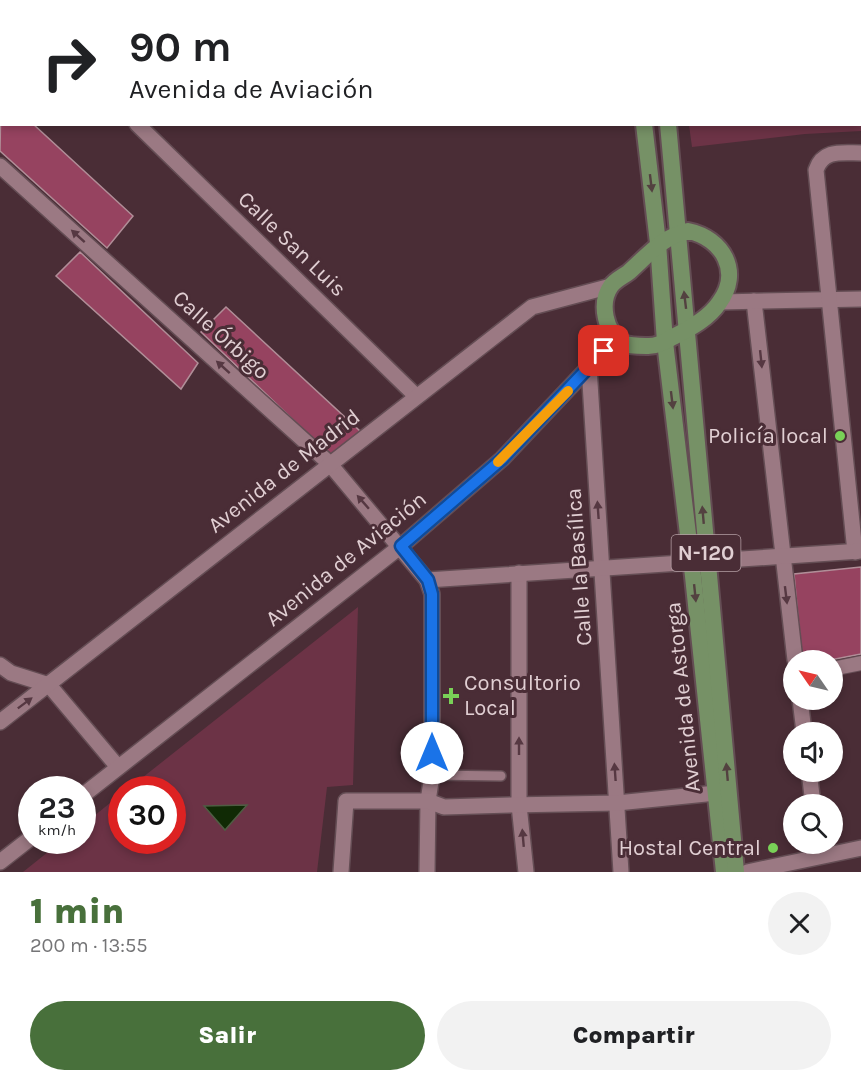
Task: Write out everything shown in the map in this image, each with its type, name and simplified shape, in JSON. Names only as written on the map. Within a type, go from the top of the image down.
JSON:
[{"type":"highway","name":"Avenida de Astorga","points":[[644,126],[658,243],[665,342],[699,561],[736,872]]},
{"type":"highway","name":"Avenida de Astorga","points":[[668,126],[676,234],[688,329],[699,561],[724,872]]},
{"type":"highway","points":[[688,231],[708,236],[721,248],[728,262],[729,278],[721,302],[688,329],[665,342],[652,346],[624,343],[611,333],[606,320],[605,305],[611,286],[658,243],[676,234],[688,231]]},
{"type":"street","name":"Calle San Luis","points":[[139,126],[416,396]]},
{"type":"street","points":[[427,872],[428,801],[432,775],[432,594],[428,580],[858,552],[816,170],[820,160],[830,153],[861,153]]},
{"type":"street","name":"Calle Órbigo","points":[[0,166],[329,463],[428,580]]},
{"type":"street","name":"Avenida de Madrid","points":[[0,722],[329,463],[532,307],[611,286]]},
{"type":"street","points":[[721,302],[861,299]]},
{"type":"street","points":[[754,301],[781,557],[794,650]]},
{"type":"street","name":"Avenida de Aviación","points":[[96,785],[401,546],[502,459],[604,351],[624,343]]},
{"type":"street","name":"Calle la Basílica","points":[[589,367],[621,872]]},
{"type":"street","points":[[519,573],[519,805],[526,872]]},
{"type":"street","points":[[843,667],[861,663]]},
{"type":"street","points":[[4,672],[49,685],[118,767]]},
{"type":"street","points":[[341,872],[346,801],[428,801],[444,807],[617,802],[716,793]]},
{"type":"street","points":[[0,862],[18,848]]},
{"type":"street","points":[[843,849],[861,848]]},
{"type":"street","points":[[747,872],[809,854]]},
{"type":"lane","points":[[432,775],[501,776]]},
{"type":"shaded area","points":[[689,126],[861,126],[861,131],[805,134],[692,147]]},
{"type":"shaded area","points":[[358,607],[353,785],[327,787],[317,872],[23,872],[46,854],[96,854],[96,814],[108,805],[108,854],[186,854],[186,776],[144,776]]},
{"type":"shaded area","points":[[247,805],[225,830],[204,806]]},
{"type":"building","points":[[0,126],[35,126],[133,216],[107,248],[0,151]]},
{"type":"building","points":[[80,252],[198,363],[181,389],[56,276]]},
{"type":"building","points":[[226,307],[361,432],[330,455],[201,332]]},
{"type":"building","points":[[861,567],[861,654],[843,657],[843,650],[801,650],[794,574]]},
{"type":"slow traffic","points":[[498,462],[568,391]]},
{"type":"place","name":"Policía local","points":[[840,436]]},
{"type":"place","name":"Consultorio Local","points":[[451,696]]},
{"type":"place","name":"Hostal Central","points":[[773,848]]},
{"type":"route","points":[[432,753],[432,594],[428,580],[401,546],[502,459],[604,351]]}]
